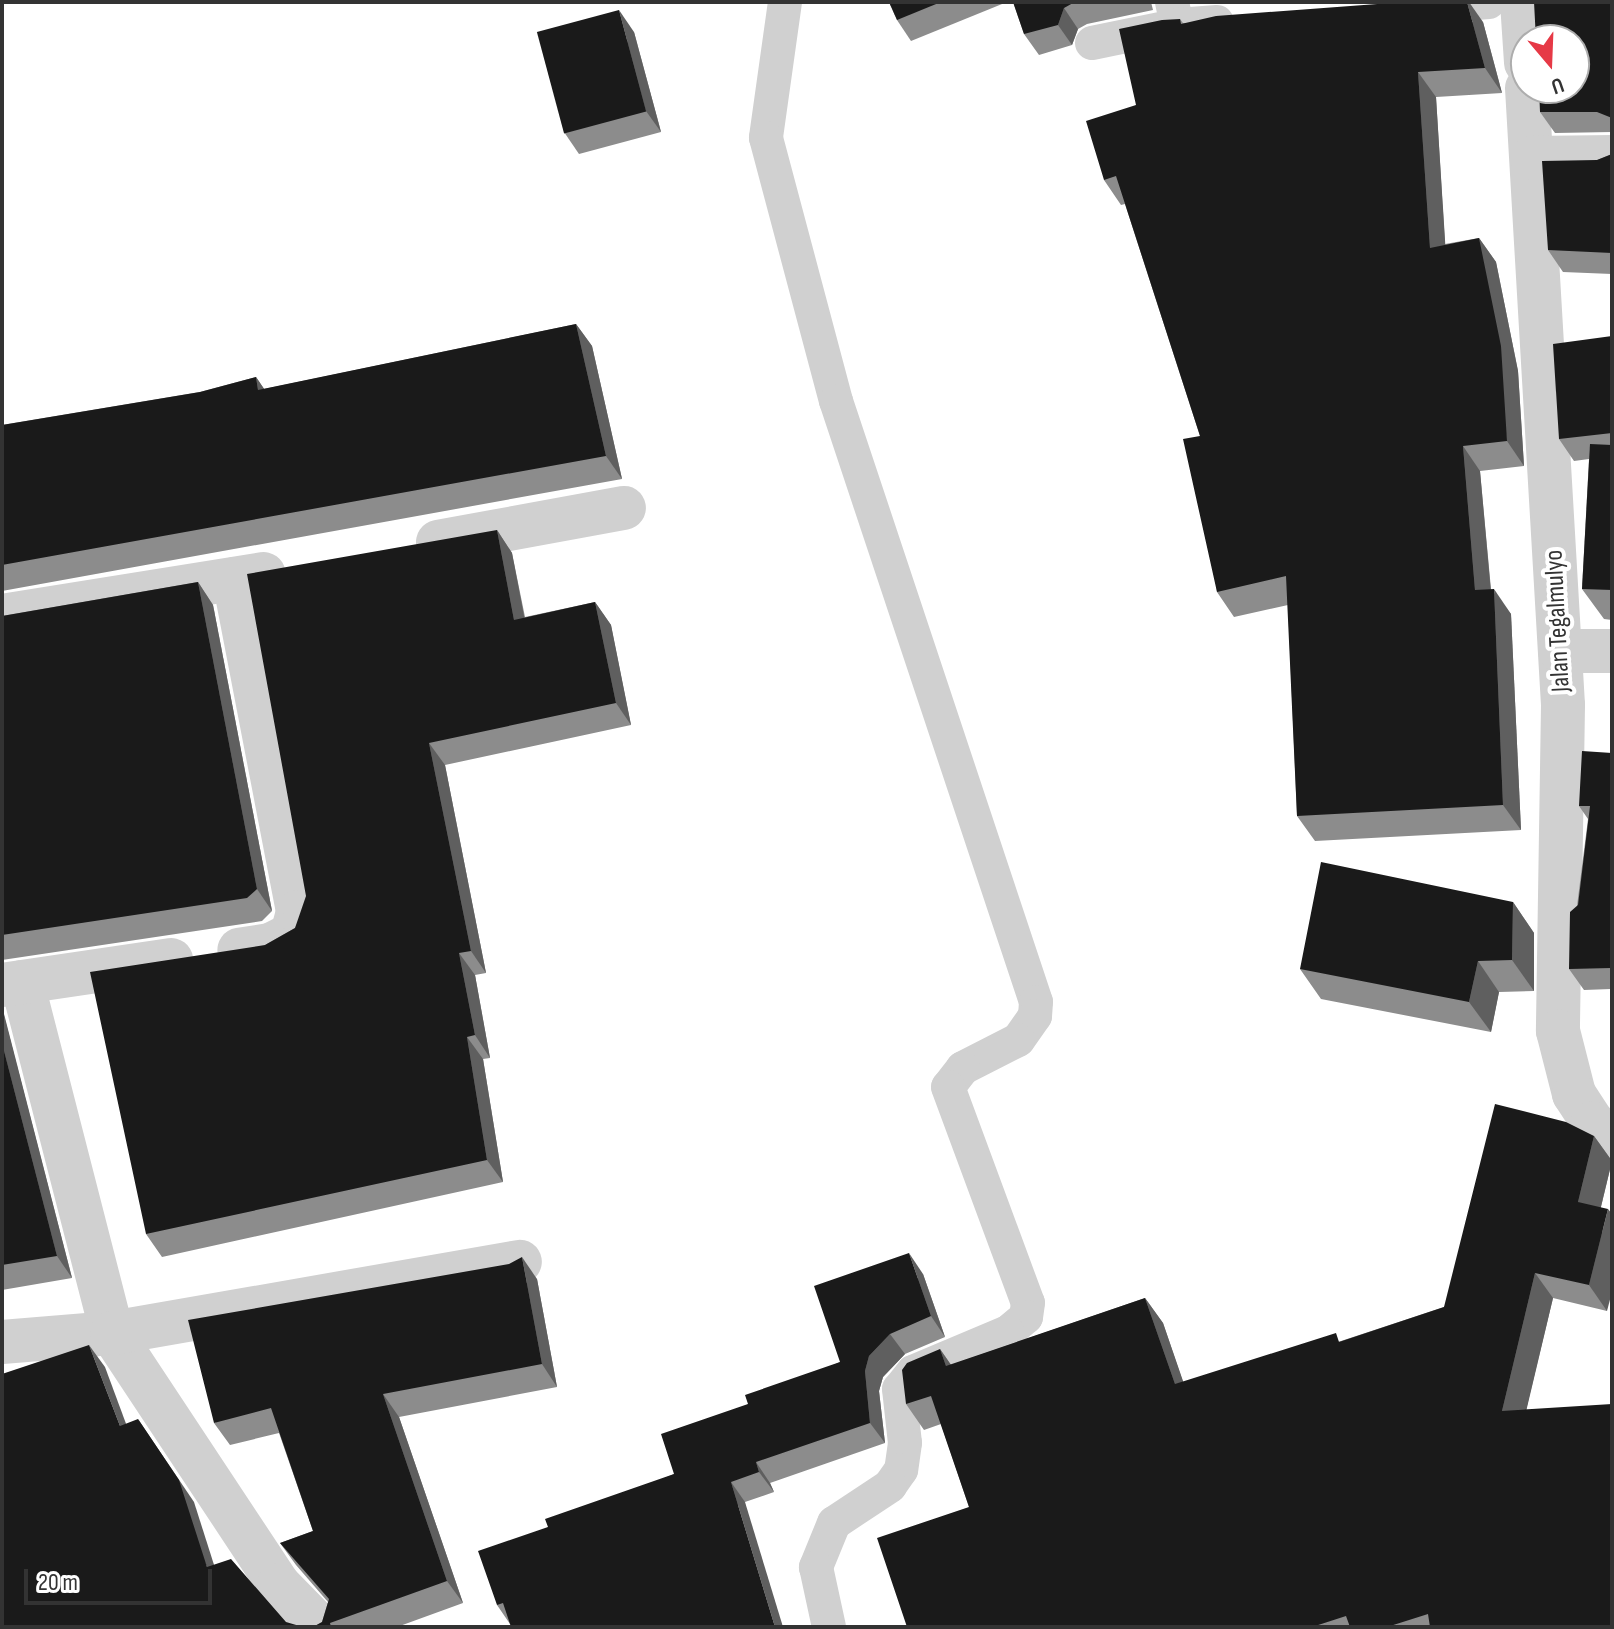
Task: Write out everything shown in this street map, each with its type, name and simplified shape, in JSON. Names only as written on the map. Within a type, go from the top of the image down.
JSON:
[{"type":"street","points":[[1522,2],[1523,24]]},
{"type":"street","name":"Jalan Tegalmulyo","points":[[1528,104],[1560,651],[1558,1031],[1574,1094],[1593,1123],[1612,1137]]},
{"type":"street","points":[[1532,158],[1612,157]]},
{"type":"street","points":[[390,551],[624,508]]},
{"type":"street","points":[[2,616],[297,568]]},
{"type":"street","points":[[234,579],[298,912],[292,934],[270,945],[12,984],[112,1333],[279,1585],[320,1627]]},
{"type":"street","points":[[1560,651],[1612,651]]},
{"type":"street","points":[[2,1342],[112,1333],[520,1262]]},
{"type":"lane","points":[[785,2],[766,138],[836,401],[1036,1002],[1035,1016],[1018,1040],[963,1068],[948,1087],[1028,1303],[1026,1317],[1008,1332],[913,1372],[899,1389],[905,1443],[901,1470],[890,1486],[834,1523],[816,1567],[829,1627]]},
{"type":"lane","points":[[1395,9],[1489,2]]},
{"type":"lane","points":[[1092,43],[1174,14],[1255,19]]},
{"type":"building","points":[[889,2],[941,2],[897,20]]},
{"type":"building","points":[[1013,2],[1078,2],[1064,8],[1058,25],[1024,34]]},
{"type":"building","points":[[1404,2],[1467,2],[1485,68],[1418,72],[1430,248],[1479,238],[1501,346],[1507,441],[1463,446],[1475,590],[1494,589],[1503,805],[1297,816],[1286,576],[1217,592],[1183,439],[1200,436],[1116,176],[1104,180],[1086,121],[1136,105],[1119,29],[1162,20],[1180,19],[1181,24],[1216,16]]},
{"type":"building","points":[[1534,2],[1612,2],[1612,118],[1597,112],[1540,112],[1540,104],[1590,104],[1590,24],[1535,24]]},
{"type":"building","points":[[619,10],[646,111],[564,133],[537,32]]},
{"type":"building","points":[[1612,154],[1612,253],[1548,250],[1542,161],[1597,160]]},
{"type":"building","points":[[576,324],[606,456],[2,565],[2,425],[200,392],[256,377],[258,390]]},
{"type":"building","points":[[1612,336],[1612,433],[1559,439],[1553,344]]},
{"type":"building","points":[[1590,444],[1612,445],[1612,590],[1582,589]]},
{"type":"building","points":[[497,530],[514,620],[595,602],[616,703],[429,743],[471,951],[459,953],[475,1035],[467,1037],[487,1160],[146,1234],[90,972],[265,945],[295,928],[306,896],[247,574]]},
{"type":"building","points":[[198,582],[257,889],[247,898],[2,935],[2,616]]},
{"type":"building","points":[[1582,751],[1612,753],[1612,1073],[1611,968],[1569,969],[1570,912],[1578,905],[1590,806],[1579,806]]},
{"type":"building","points":[[1321,862],[1513,902],[1512,960],[1478,961],[1469,1002],[1300,969]]},
{"type":"building","points":[[2,1043],[57,1256],[2,1265]]},
{"type":"building","points":[[1495,1104],[1566,1122],[1594,1136],[1578,1202],[1608,1209],[1589,1285],[1535,1273],[1502,1411],[1612,1404],[1612,1627],[1430,1627],[1428,1614],[1387,1627],[1350,1627],[1346,1616],[1312,1627],[907,1627],[877,1538],[969,1507],[931,1396],[906,1404],[902,1370],[907,1363],[940,1349],[946,1366],[1145,1298],[1175,1384],[1336,1333],[1339,1342],[1444,1307]]},
{"type":"building","points":[[909,1253],[931,1316],[890,1334],[869,1356],[865,1371],[870,1423],[756,1462],[759,1472],[731,1482],[775,1627],[511,1627],[503,1603],[497,1605],[478,1551],[548,1527],[545,1519],[674,1474],[661,1434],[748,1404],[745,1395],[840,1362],[814,1286]]},
{"type":"building","points":[[522,1257],[542,1364],[383,1394],[447,1581],[330,1623],[331,1627],[313,1627],[322,1622],[329,1599],[280,1543],[313,1531],[271,1408],[214,1423],[188,1320],[509,1264]]},
{"type":"building","points":[[89,1345],[120,1426],[138,1419],[179,1480],[207,1567],[231,1559],[286,1622],[303,1627],[2,1627],[2,1374]]}]
